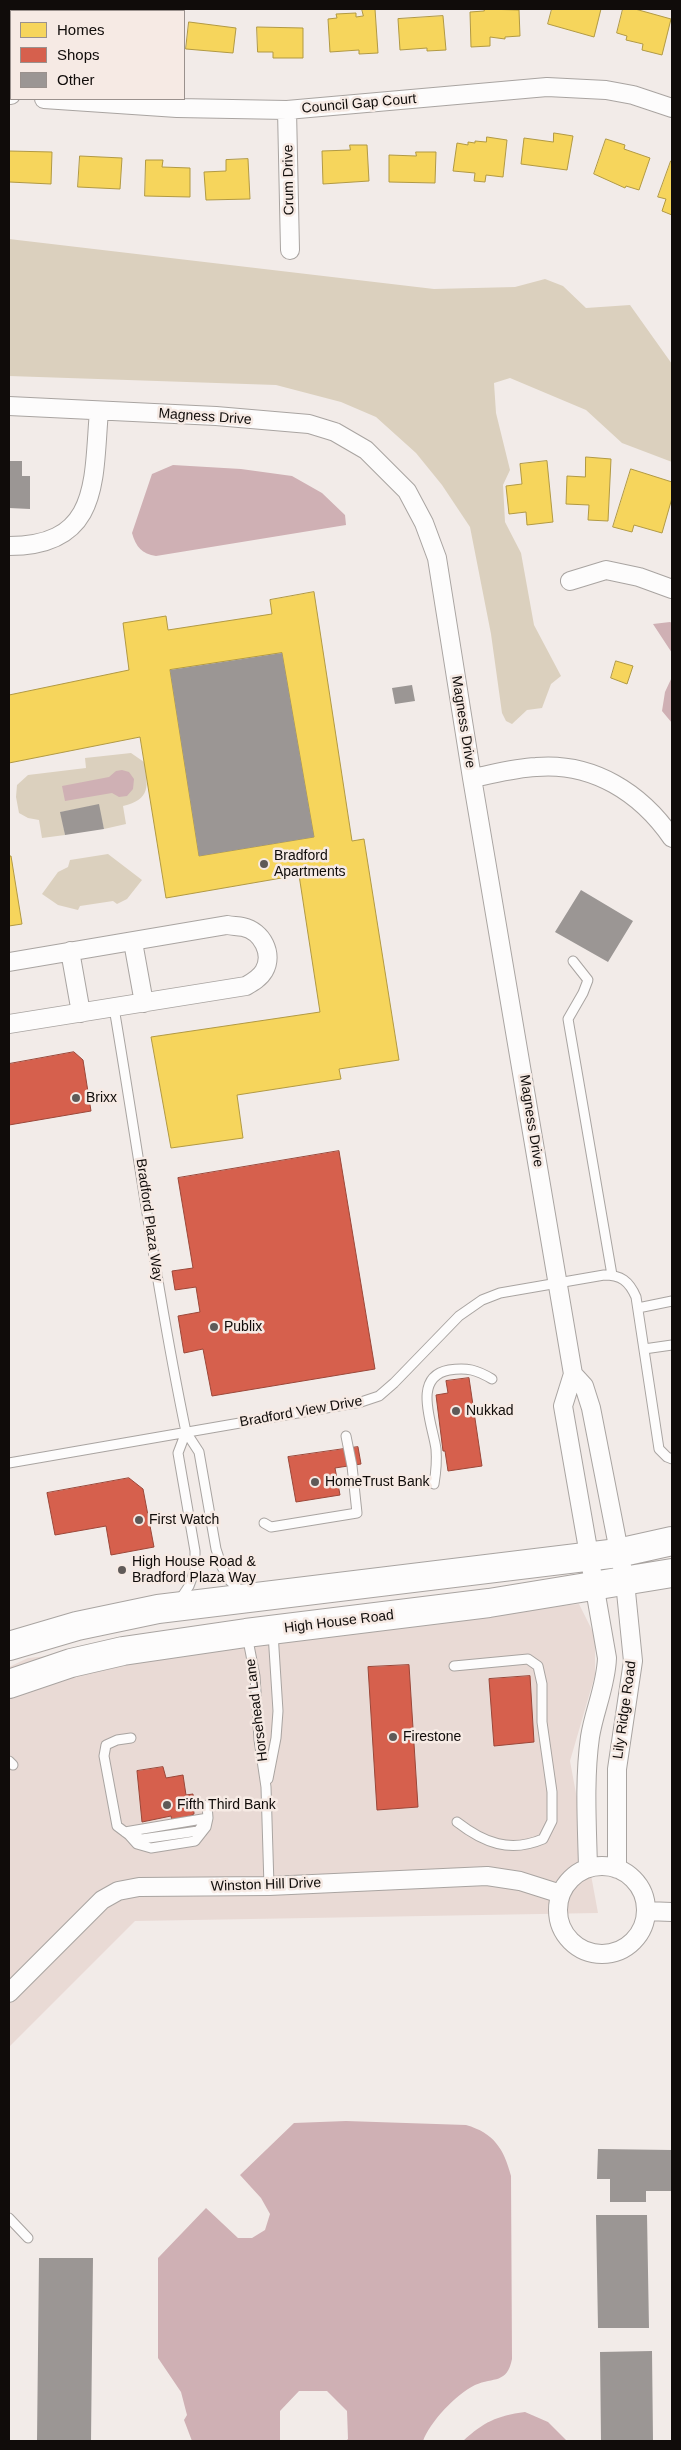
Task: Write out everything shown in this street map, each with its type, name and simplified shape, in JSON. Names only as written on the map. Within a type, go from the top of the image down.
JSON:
[{"type":"main road","points":[[9,1646],[118,1616],[248,1598],[618,1553],[672,1541]]},
{"type":"main road","name":"High House Road","points":[[9,1684],[71,1663],[123,1651],[259,1631],[489,1603],[672,1573]]},
{"type":"street","name":"Council Gap Court","points":[[59,100],[176,108],[287,110],[547,87],[606,90],[633,95],[672,108]]},
{"type":"street","name":"Crum Drive","points":[[287,110],[290,250]]},
{"type":"street","name":"Magness Drive","points":[[9,406],[216,416],[309,424],[335,432],[366,450],[407,491],[424,523],[437,558],[472,778],[573,1374],[563,1406],[590,1556]]},
{"type":"street","points":[[9,546],[43,544],[57,537],[70,528],[87,506],[94,479],[99,411]]},
{"type":"street","points":[[570,581],[606,570],[639,577],[672,589]]},
{"type":"street","points":[[472,778],[538,766],[572,768],[600,776],[622,787],[646,805],[672,838]]},
{"type":"street","points":[[9,962],[227,925],[245,927],[256,933],[263,940],[268,950],[266,969],[258,978],[246,986],[9,1024]]},
{"type":"street","points":[[133,942],[144,1003]]},
{"type":"street","points":[[70,952],[81,1013]]},
{"type":"street","name":"Magness Drive","points":[[573,1374],[584,1386],[591,1408],[618,1553]]},
{"type":"street","name":"Lily Ridge Road","points":[[617,1869],[618,1769],[633,1661],[624,1582],[618,1553]]},
{"type":"street","name":"Lily Ridge Road","points":[[588,1868],[589,1751],[594,1719],[606,1672],[607,1658],[590,1556]]},
{"type":"street","points":[[602,1866],[617,1869],[631,1877],[639,1887],[646,1911],[644,1922],[632,1942],[611,1953],[589,1952],[570,1940],[562,1929],[558,1906],[561,1894],[568,1881],[588,1868],[602,1866]]},
{"type":"street","name":"Winston Hill Drive","points":[[9,1993],[102,1900],[118,1891],[138,1887],[269,1886],[487,1876],[520,1881],[561,1894]]},
{"type":"street","points":[[646,1911],[672,1912]]},
{"type":"lane","points":[[574,961],[588,980],[583,994],[568,1019],[612,1275],[622,1278],[631,1286],[638,1308],[659,1450],[667,1458],[672,1459]]},
{"type":"lane","name":"Bradford Plaza Way","points":[[114,1008],[147,1203],[152,1252],[186,1432],[199,1452],[216,1549],[222,1567],[230,1581],[248,1598]]},
{"type":"lane","name":"Bradford View Drive","points":[[9,1463],[361,1402],[378,1396],[458,1316],[482,1300],[500,1293],[612,1275]]},
{"type":"lane","points":[[638,1308],[672,1302]]},
{"type":"lane","points":[[644,1349],[672,1345]]},
{"type":"lane","points":[[434,1484],[436,1450],[426,1398],[427,1388],[432,1380],[442,1372],[464,1367],[477,1370],[492,1379]]},
{"type":"lane","name":"Bradford Plaza Way","points":[[174,1608],[189,1586],[195,1570],[195,1551],[178,1453],[186,1432]]},
{"type":"lane","points":[[264,1523],[271,1527],[357,1513],[352,1466],[346,1436]]},
{"type":"lane","name":"Horsehead Lane","points":[[259,1631],[255,1676],[259,1740],[266,1787],[269,1886]]},
{"type":"lane","name":"Horsehead Lane","points":[[259,1631],[278,1711],[276,1738],[266,1787]]},
{"type":"lane","points":[[454,1666],[528,1659],[538,1666],[542,1684],[542,1722],[552,1792],[552,1821],[543,1839],[528,1846],[507,1846],[477,1838],[456,1822]]},
{"type":"lane","points":[[130,1738],[117,1740],[106,1745],[104,1756],[117,1826],[137,1844],[151,1848],[195,1841],[206,1827],[208,1804]]},
{"type":"lane","points":[[127,1834],[208,1818]]},
{"type":"lane","points":[[9,2218],[28,2238]]},
{"type":"shaded area","points":[[9,239],[434,289],[515,287],[545,279],[563,286],[586,308],[630,305],[672,364],[672,462],[622,443],[586,410],[510,378],[494,383],[496,413],[510,470],[503,485],[505,522],[521,553],[534,625],[561,676],[551,684],[542,708],[527,710],[512,724],[506,721],[502,713],[491,634],[470,527],[442,485],[416,453],[376,417],[341,402],[276,385],[9,376]]},
{"type":"shaded area","points":[[173,465],[241,469],[292,476],[322,493],[345,515],[346,525],[156,556],[147,554],[135,542],[132,533],[152,474]]},
{"type":"shaded area","points":[[672,623],[672,653],[653,624]]},
{"type":"shaded area","points":[[672,677],[672,723],[662,711],[665,692]]},
{"type":"shaded area","points":[[131,753],[144,762],[146,791],[139,800],[123,806],[126,824],[104,829],[98,805],[61,812],[65,835],[42,838],[39,820],[28,818],[19,813],[16,797],[17,785],[28,775],[86,768],[85,758]]},
{"type":"shaded area","points":[[116,771],[129,772],[134,779],[133,789],[127,796],[119,797],[112,793],[65,801],[62,786],[109,777]]},
{"type":"shaded area","points":[[108,854],[142,880],[127,899],[117,904],[113,901],[80,906],[78,910],[58,905],[42,894],[58,872],[68,867],[70,860]]},
{"type":"shaded area","points":[[579,1604],[595,1636],[595,1675],[570,1761],[598,1913],[135,1921],[9,2047],[9,1667],[28,1658]]},
{"type":"shaded area","points":[[346,2121],[466,2125],[476,2128],[491,2138],[501,2150],[511,2176],[512,2359],[510,2367],[503,2376],[475,2385],[460,2395],[438,2417],[423,2441],[346,2441],[348,2439],[347,2411],[327,2391],[299,2391],[280,2411],[280,2441],[192,2441],[184,2420],[187,2415],[181,2392],[158,2358],[158,2258],[206,2208],[238,2238],[252,2238],[265,2230],[270,2214],[261,2198],[240,2175],[294,2123]]},
{"type":"shaded area","points":[[525,2412],[548,2422],[567,2441],[463,2441],[477,2429],[491,2421]]},
{"type":"building: Homes","points":[[9,9],[23,9],[10,10],[9,41]]},
{"type":"building: Homes","points":[[362,9],[375,9],[378,53],[359,54],[359,50],[330,52],[328,19],[337,18],[336,14],[356,13],[356,17],[363,16]]},
{"type":"building: Homes","points":[[484,9],[519,10],[520,36],[505,37],[505,39],[490,37],[490,46],[471,47],[470,12],[484,11]]},
{"type":"building: Homes","points":[[552,9],[601,9],[594,37],[548,24]]},
{"type":"building: Homes","points":[[623,9],[635,9],[671,19],[662,55],[642,50],[643,44],[626,40],[627,36],[617,33]]},
{"type":"building: Homes","points":[[443,16],[446,50],[427,51],[427,48],[400,50],[398,19]]},
{"type":"building: Homes","points":[[189,22],[236,28],[233,53],[186,49]]},
{"type":"building: Homes","points":[[257,27],[303,28],[303,58],[273,58],[273,52],[258,52]]},
{"type":"building: Homes","points":[[554,133],[573,136],[567,170],[521,164],[524,138],[553,142]]},
{"type":"building: Homes","points":[[487,137],[507,140],[503,177],[486,175],[485,182],[474,181],[475,173],[453,171],[457,143],[468,145],[468,142],[486,142]]},
{"type":"building: Homes","points":[[606,139],[625,145],[624,149],[650,158],[639,190],[626,186],[625,188],[594,174]]},
{"type":"building: Homes","points":[[350,145],[367,145],[369,181],[323,184],[322,151],[350,150]]},
{"type":"building: Homes","points":[[9,151],[52,152],[51,184],[9,182]]},
{"type":"building: Homes","points":[[416,152],[436,152],[435,183],[389,182],[389,155],[416,156]]},
{"type":"building: Homes","points":[[80,156],[122,158],[120,189],[78,187]]},
{"type":"building: Homes","points":[[248,159],[250,199],[206,200],[204,172],[226,171],[226,160]]},
{"type":"building: Homes","points":[[146,160],[163,160],[162,167],[190,168],[190,197],[145,196]]},
{"type":"building: Homes","points":[[671,161],[672,215],[662,211],[666,199],[658,197]]},
{"type":"building: Homes","points":[[586,457],[611,459],[608,521],[588,520],[589,505],[566,504],[567,476],[585,477]]},
{"type":"building: Homes","points":[[547,461],[553,522],[527,525],[526,512],[509,514],[506,486],[522,484],[520,464]]},
{"type":"building: Homes","points":[[631,469],[672,482],[672,498],[662,533],[634,525],[632,532],[613,527]]},
{"type":"building: Homes","name":"Bradford Apartments","points":[[314,592],[352,841],[364,839],[399,1060],[339,1069],[341,1079],[237,1095],[243,1138],[171,1148],[151,1037],[320,1012],[299,875],[166,898],[140,737],[9,763],[9,695],[129,670],[123,623],[166,616],[168,630],[272,614],[270,600]],"holes":[[[282,653],[314,837],[199,856],[170,670]]]},
{"type":"building: Homes","points":[[616,661],[633,666],[627,684],[611,678]]},
{"type":"building: Homes","points":[[9,856],[11,856],[22,924],[9,926]]},
{"type":"building: Shops","points":[[74,1052],[83,1060],[91,1111],[9,1125],[9,1064]]},
{"type":"building: Shops","points":[[339,1151],[375,1369],[212,1396],[203,1349],[184,1353],[178,1316],[200,1312],[196,1287],[175,1290],[172,1271],[193,1268],[178,1178]]},
{"type":"building: Shops","name":"Nukkad","points":[[469,1378],[482,1466],[448,1471],[445,1451],[443,1451],[436,1395],[448,1393],[446,1381]]},
{"type":"building: Shops","name":"HomeTrust Bank","points":[[358,1447],[361,1464],[335,1468],[340,1495],[296,1502],[288,1457]]},
{"type":"building: Shops","points":[[129,1478],[143,1489],[154,1547],[111,1555],[106,1526],[55,1535],[47,1493]]},
{"type":"building: Shops","name":"Firestone","points":[[409,1665],[418,1807],[377,1810],[368,1667]]},
{"type":"building: Shops","points":[[530,1676],[534,1742],[494,1746],[489,1679]]},
{"type":"building: Shops","name":"Fifth Third Bank","points":[[163,1767],[166,1778],[183,1775],[186,1795],[193,1794],[194,1814],[188,1817],[191,1834],[175,1837],[171,1816],[142,1822],[137,1771]]},
{"type":"building: Other","points":[[9,461],[22,461],[22,476],[30,476],[30,509],[9,508]]},
{"type":"building: Other","points":[[282,653],[314,837],[199,856],[170,670]]},
{"type":"building: Other","points":[[412,685],[415,701],[395,704],[392,688]]},
{"type":"building: Other","points":[[99,804],[104,829],[65,835],[60,812]]},
{"type":"building: Other","points":[[581,890],[633,921],[608,962],[555,932]]},
{"type":"building: Other","points":[[598,2149],[672,2150],[672,2191],[646,2191],[646,2202],[610,2202],[610,2179],[597,2179]]},
{"type":"building: Other","points":[[596,2215],[647,2215],[649,2328],[598,2328]]},
{"type":"building: Other","points":[[39,2258],[93,2258],[91,2441],[37,2441]]},
{"type":"building: Other","points":[[652,2351],[653,2441],[601,2441],[600,2352]]},
{"type":"place","name":"Bradford Apartments","points":[[264,864]]},
{"type":"place","name":"Brixx","points":[[76,1098]]},
{"type":"place","name":"Publix","points":[[214,1327]]},
{"type":"place","name":"Nukkad","points":[[456,1411]]},
{"type":"place","name":"HomeTrust Bank","points":[[315,1482]]},
{"type":"place","name":"First Watch","points":[[139,1520]]},
{"type":"place","name":"High House Road & Bradford Plaza Way","points":[[122,1570]]},
{"type":"place","name":"Firestone","points":[[393,1737]]},
{"type":"place","name":"Fifth Third Bank","points":[[167,1805]]}]
